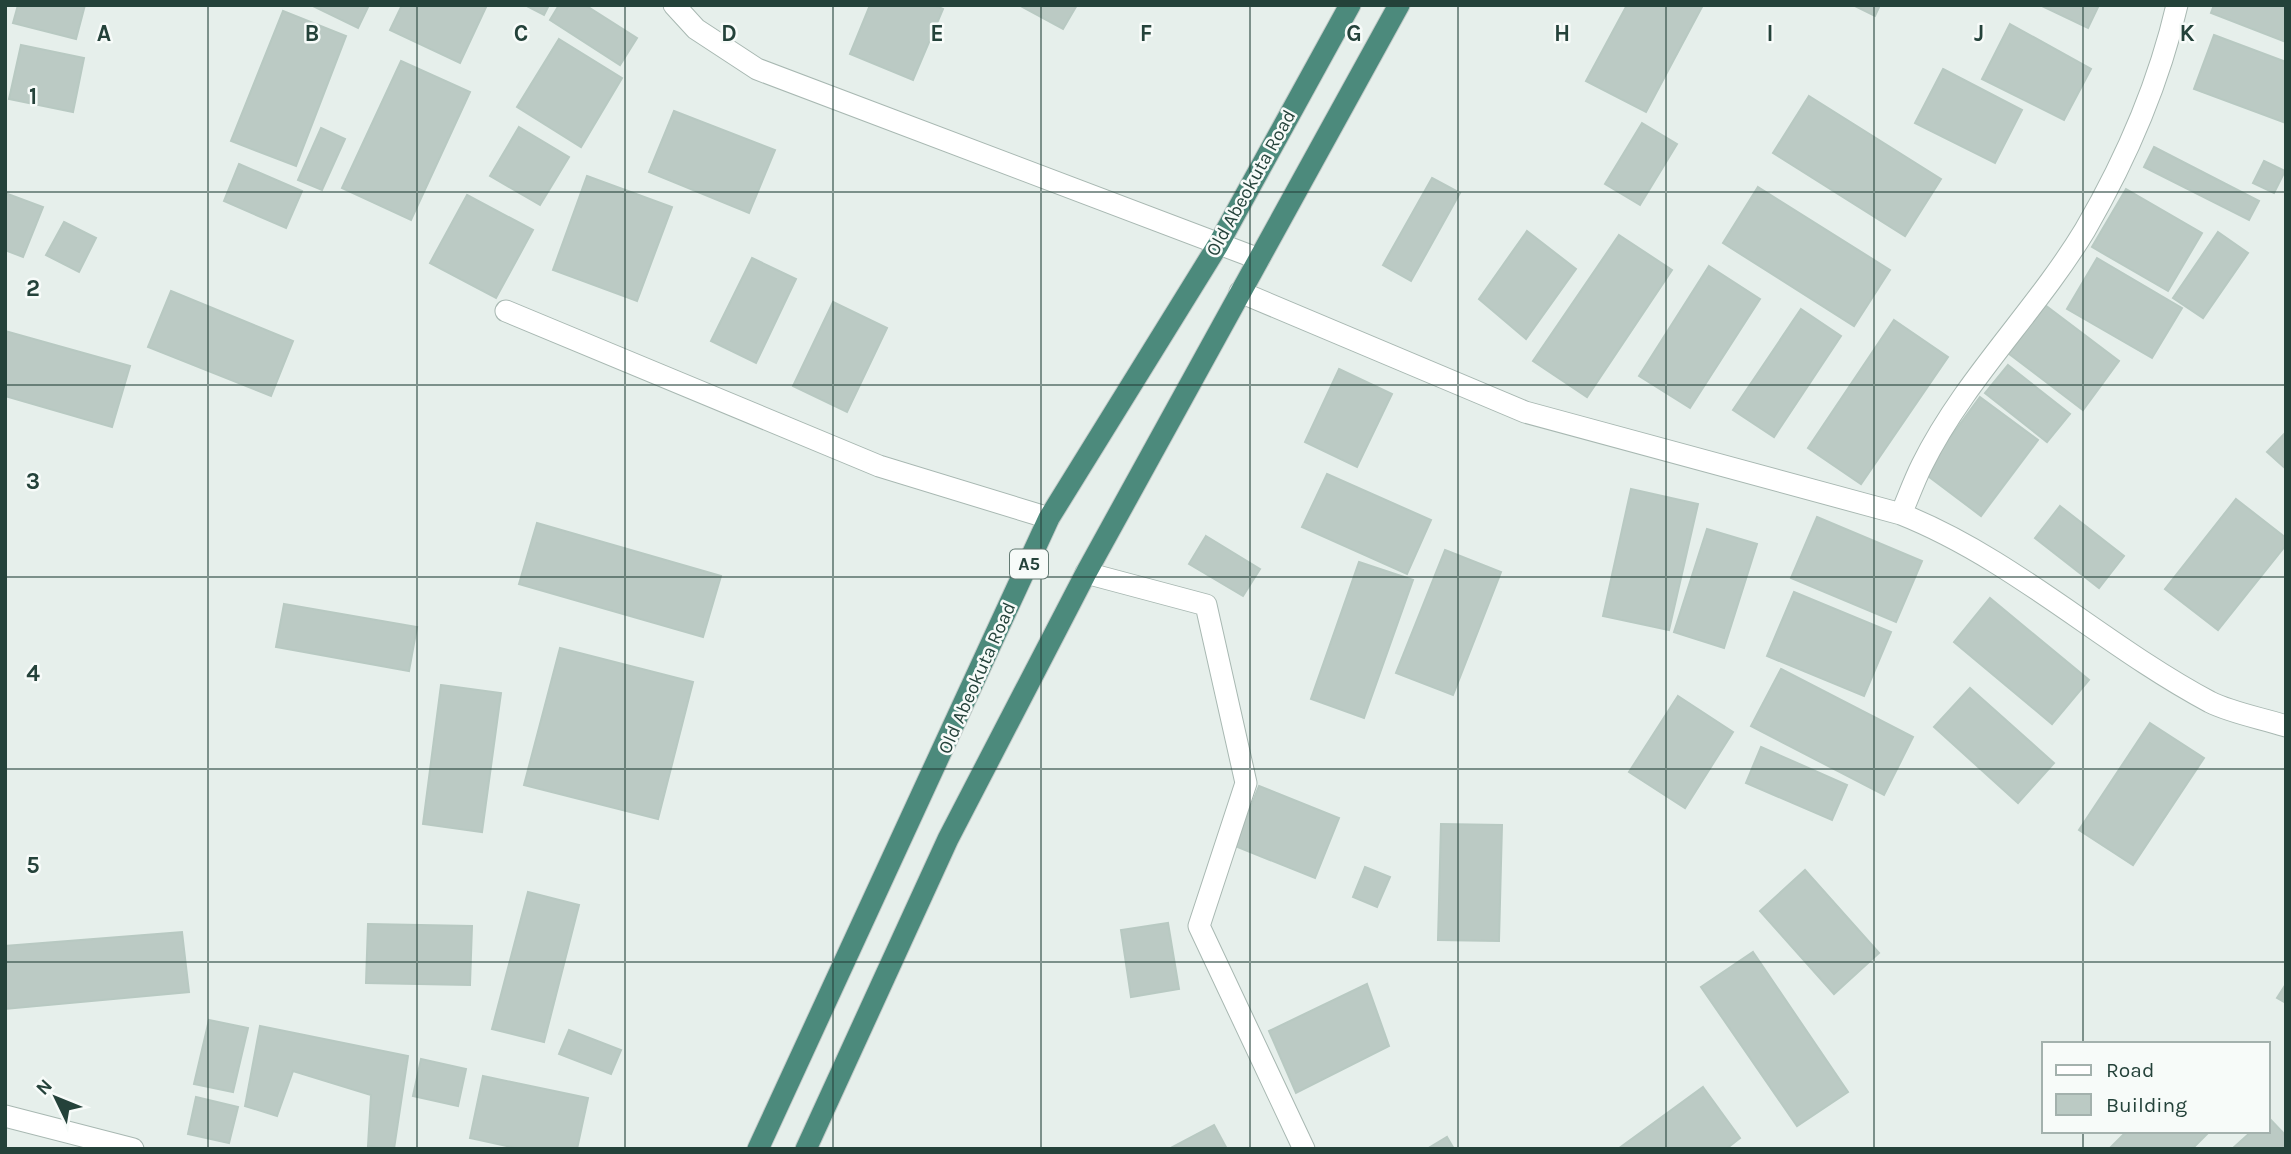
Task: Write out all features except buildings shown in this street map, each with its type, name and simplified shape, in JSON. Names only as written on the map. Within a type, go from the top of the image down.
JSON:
[{"type":"highway","name":"Old Abeokuta Road","points":[[758,1149],[911,824],[1049,518],[1218,245],[1350,5]]},
{"type":"highway","points":[[806,1149],[948,839],[1086,573],[1399,5]]},
{"type":"street","points":[[674,5],[696,29],[757,69],[1259,259]]},
{"type":"street","points":[[1901,514],[1922,463],[1956,410],[2084,230],[2137,124],[2168,43],[2177,5]]},
{"type":"street","points":[[1240,292],[1525,412],[1901,514],[1942,530],[2002,565],[2099,634],[2212,703],[2286,726]]},
{"type":"street","points":[[506,311],[878,466],[1049,518]]},
{"type":"street","points":[[1086,573],[1206,605],[1246,783],[1199,926],[1304,1149]]},
{"type":"street","points":[[5,1116],[133,1149]]}]
